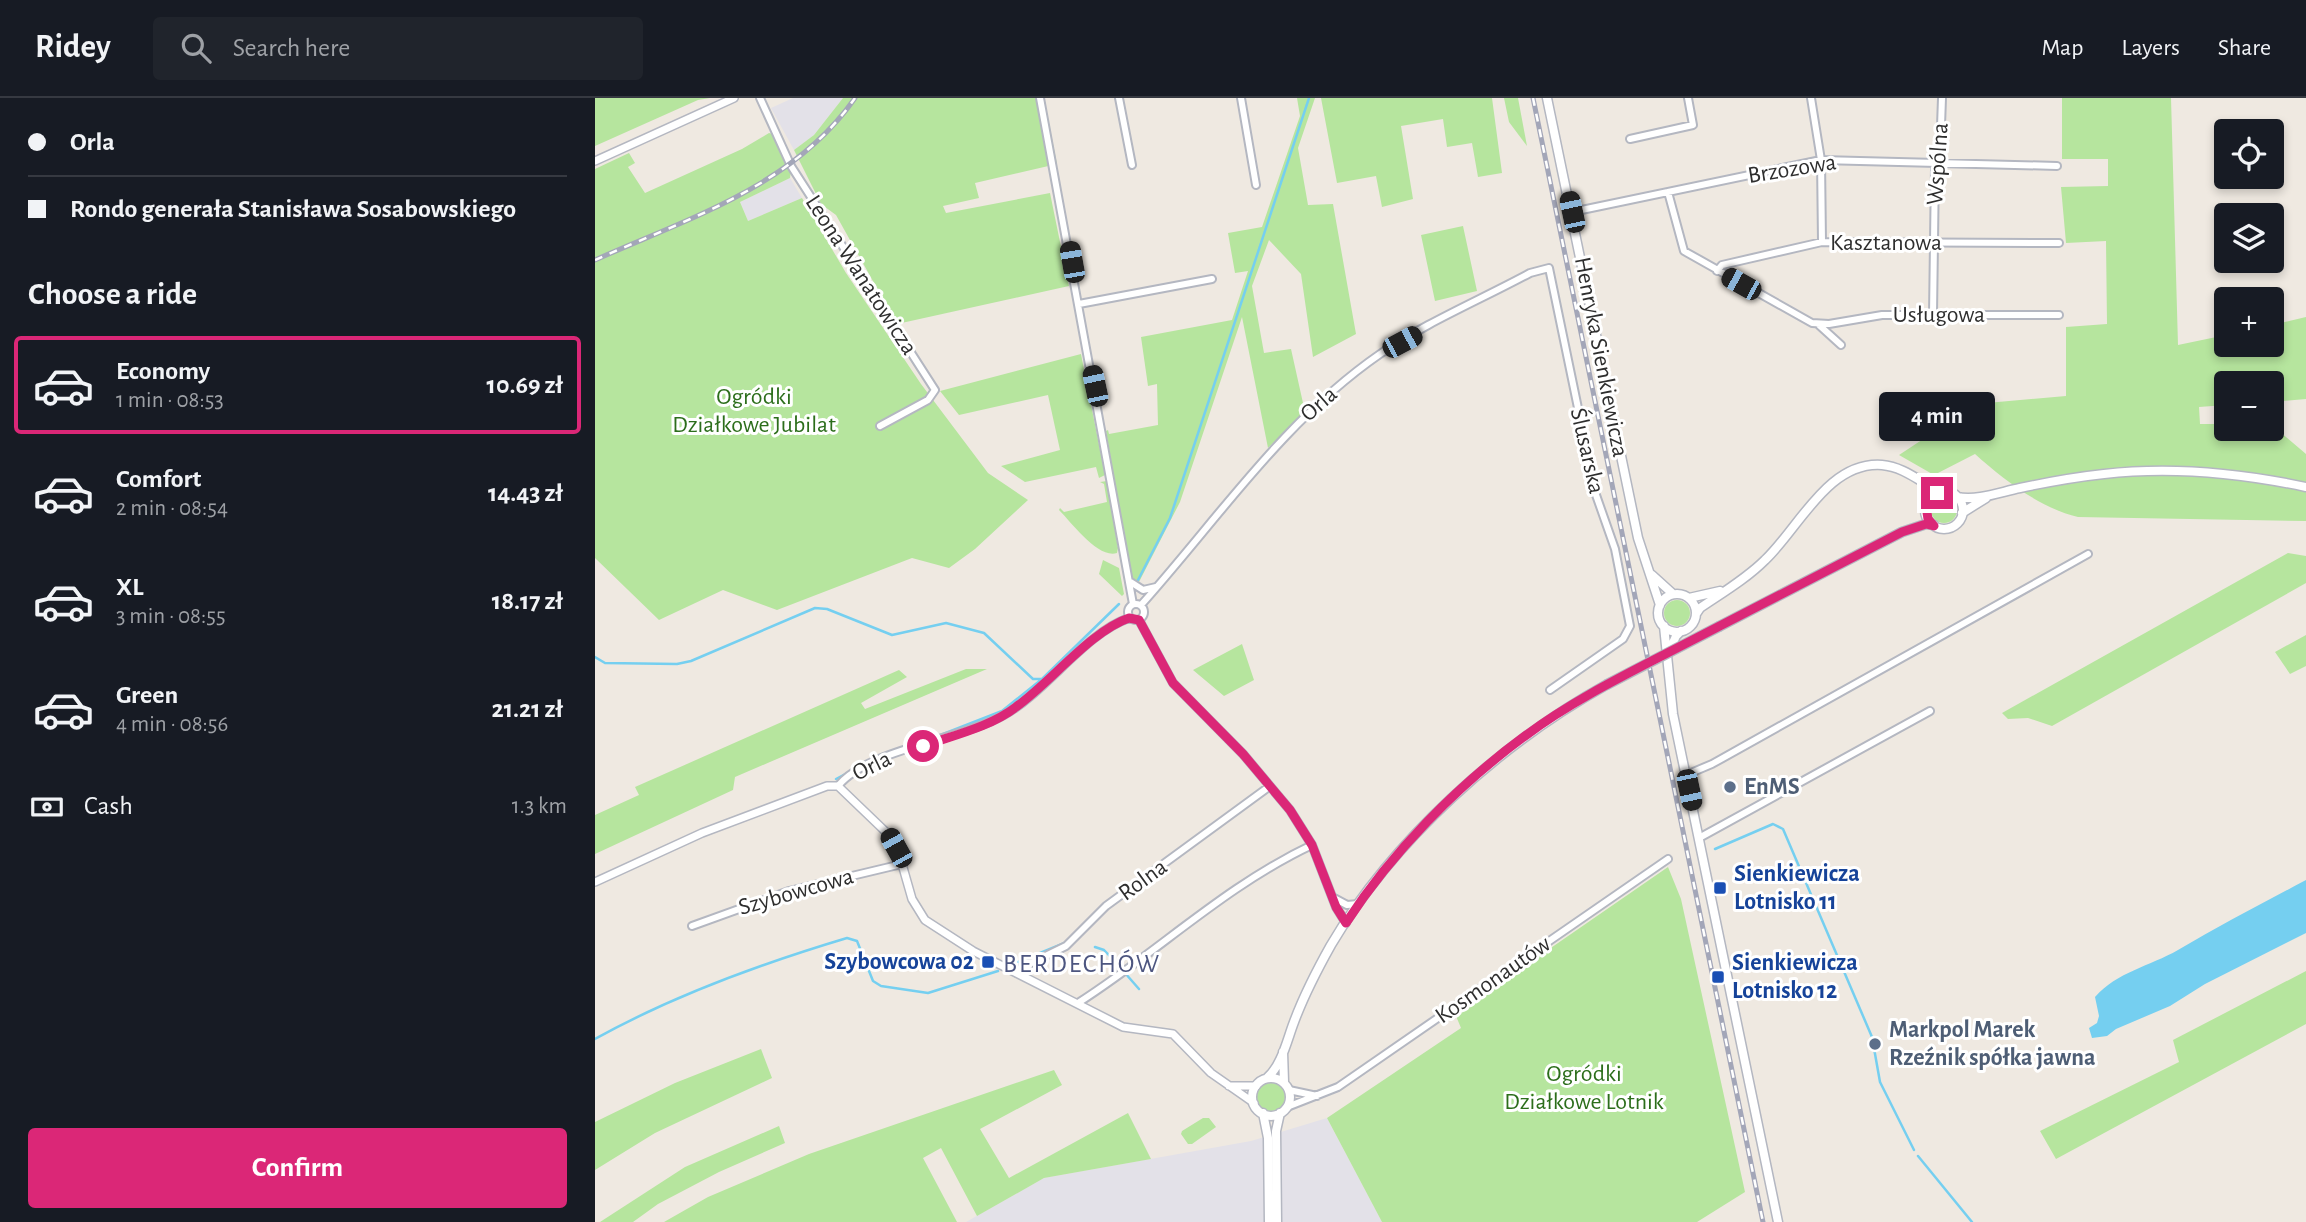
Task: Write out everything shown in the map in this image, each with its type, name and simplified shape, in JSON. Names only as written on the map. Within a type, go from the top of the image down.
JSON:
[{"type":"main road","name":"Henryka Sienkiewicza","points":[[1548,98],[1638,538],[1660,605]]},
{"type":"main road","points":[[1667,657],[1676,636],[1690,627],[1700,608],[1762,564],[1829,486],[1844,474],[1863,467],[1884,465],[1957,497],[1989,496],[2079,477],[2164,471],[2211,472],[2306,486]]},
{"type":"main road","points":[[1915,477],[1934,526]]},
{"type":"main road","points":[[1902,532],[1941,492]]},
{"type":"main road","points":[[1269,1222],[1268,1132],[1263,1113],[1254,1103],[1256,1086],[1267,1078],[1283,1052],[1311,982],[1346,923],[1427,824],[1490,763],[1542,724],[1606,685],[1902,532],[1926,524],[1951,527],[1962,513],[1989,496]]},
{"type":"main road","points":[[1957,497],[1962,513]]},
{"type":"main road","name":"Henryka Sienkiewicza","points":[[1650,573],[1673,594]]},
{"type":"main road","points":[[1726,589],[1695,599],[1673,594],[1660,605],[1658,614],[1664,626],[1669,688],[1686,775],[1778,1222]]},
{"type":"main road","points":[[1689,598],[1696,614]]},
{"type":"main road","points":[[1664,626],[1681,631]]},
{"type":"main road","points":[[1277,1222],[1276,1131],[1284,1110],[1286,1086],[1283,1052]]},
{"type":"main road","points":[[1267,1078],[1286,1086]]},
{"type":"main road","points":[[1263,1113],[1284,1110]]},
{"type":"street","points":[[595,161],[734,98]]},
{"type":"street","name":"Leona Wanatowicza","points":[[761,98],[791,166],[935,390],[928,400],[880,426]]},
{"type":"street","points":[[1040,98],[1128,579],[1137,605],[1144,613],[1139,620]]},
{"type":"street","points":[[1119,98],[1132,165]]},
{"type":"street","points":[[1241,98],[1256,185]]},
{"type":"street","points":[[1630,139],[1693,125],[1689,98]]},
{"type":"street","points":[[1811,98],[1821,160],[1822,243]]},
{"type":"street","name":"Wspólna","points":[[1934,315],[1934,243],[1942,98]]},
{"type":"street","name":"Brzozowa","points":[[1572,212],[1821,160],[2057,166]]},
{"type":"street","points":[[1668,192],[1684,251],[1819,325],[1842,345]]},
{"type":"street","name":"Kasztanowa","points":[[1717,271],[1722,265],[1822,243],[2059,243]]},
{"type":"street","name":"Orla","points":[[1137,605],[1158,586],[1266,454],[1319,403],[1381,354],[1530,273],[1549,268]]},
{"type":"street","name":"Ślusarska","points":[[1549,268],[1596,495],[1615,549],[1629,631],[1623,639],[1551,690]]},
{"type":"street","points":[[1079,304],[1212,279]]},
{"type":"street","name":"Usługowa","points":[[1819,325],[1882,315],[2059,315]]},
{"type":"street","points":[[1686,775],[1704,768],[2088,554]]},
{"type":"street","points":[[1128,579],[1143,590],[1158,586]]},
{"type":"street","points":[[1137,605],[1128,609],[1129,618],[1139,620]]},
{"type":"street","name":"Orla","points":[[595,882],[702,833],[827,786],[838,786],[863,767],[1002,717],[1051,680],[1101,634],[1129,618]]},
{"type":"street","points":[[1139,620],[1173,683],[1270,786],[1312,845],[1346,923]]},
{"type":"street","points":[[1699,838],[1930,711]]},
{"type":"street","points":[[838,786],[879,822],[892,841],[912,899],[925,920],[973,951],[1135,1031],[1173,1034],[1211,1073],[1254,1103]]},
{"type":"street","name":"Rolna","points":[[1017,973],[1021,968],[1066,946],[1106,906],[1270,786]]},
{"type":"street","points":[[1078,1003],[1269,865],[1312,845]]},
{"type":"street","name":"Kosmonautów","points":[[1284,1110],[1338,1087],[1668,859]]},
{"type":"street","name":"Szybowcowa","points":[[692,926],[789,891],[902,864]]},
{"type":"street","points":[[1334,898],[1347,905],[1359,904]]},
{"type":"street","points":[[1229,1086],[1256,1086]]},
{"type":"street","points":[[1286,1086],[1317,1096]]},
{"type":"shaded area","points":[[793,98],[843,98],[814,135],[794,150],[771,108]]},
{"type":"shaded area","points":[[790,178],[802,198],[748,221],[740,202]]},
{"type":"shaded area","points":[[1327,1118],[1382,1222],[966,1222],[1044,1178],[1251,1141]]},
{"type":"green space","points":[[595,98],[710,98],[698,100],[595,146]]},
{"type":"green space","points":[[843,98],[1044,98],[1057,164],[975,183],[979,198],[943,206],[946,213],[1050,193],[1069,286],[897,324],[836,215],[821,204],[794,150],[814,135]]},
{"type":"green space","points":[[1297,98],[1315,98],[1298,148],[1308,205],[1333,204],[1356,334],[1313,357],[1301,274],[1269,240],[1252,286],[1264,353],[1291,349],[1305,412],[1268,448],[1242,317],[1180,502],[1139,582],[1131,577],[1106,431],[1108,430],[1109,434],[1158,425],[1157,384],[1148,386],[1141,337],[1232,320],[1248,271],[1235,273],[1228,233],[1262,227],[1300,116]]},
{"type":"green space","points":[[1321,98],[1492,98],[1502,173],[1478,177],[1472,143],[1447,147],[1443,119],[1401,126],[1413,199],[1382,207],[1376,176],[1337,183]]},
{"type":"green space","points":[[1504,98],[1518,98],[1527,146],[1509,122]]},
{"type":"green space","points":[[2062,98],[2171,98],[2178,345],[2214,338],[2214,357],[2284,357],[2284,322],[2306,317],[2306,399],[2284,401],[2284,371],[2214,371],[2214,406],[2199,407],[2200,424],[2214,424],[2214,441],[2284,441],[2284,435],[2306,454],[2306,521],[2078,517],[2036,500],[1998,474],[1975,454],[1934,475],[1899,455],[1940,428],[1920,409],[2066,396],[2066,327],[2107,324],[2106,241],[2066,243],[2061,187],[2108,186],[2108,159],[2062,159]]},
{"type":"green space","name":"Ogródki Działkowe Jubilat","points":[[769,133],[773,134],[791,171],[790,178],[740,202],[748,221],[802,198],[846,273],[921,384],[988,473],[1028,500],[975,549],[949,568],[912,558],[777,610],[723,590],[659,620],[595,558],[595,169],[629,153],[635,163],[628,167],[645,193],[742,149]]},
{"type":"green space","points":[[1463,226],[1477,291],[1435,301],[1421,235]]},
{"type":"green space","points":[[1081,354],[1105,475],[1099,478],[1096,467],[1025,482],[1001,466],[1060,450],[1048,395],[959,415],[940,391]]},
{"type":"green space","points":[[1107,481],[1117,553],[1102,551],[1059,510],[1060,508],[1064,512],[1107,502],[1104,484],[1100,482]]},
{"type":"green space","points":[[1944,497],[1953,501],[1957,510],[1953,519],[1944,523],[1935,519],[1931,510],[1935,501]]},
{"type":"green space","points":[[2288,553],[2306,556],[2306,583],[2052,726],[2028,718],[2008,719],[2002,713]]},
{"type":"green space","points":[[1103,560],[1119,568],[1124,594],[1122,596],[1099,574]]},
{"type":"green space","points":[[1677,600],[1687,603],[1690,613],[1687,623],[1677,626],[1667,623],[1664,613],[1667,603]]},
{"type":"green space","points":[[2306,635],[2306,666],[2290,674],[2275,652]]},
{"type":"green space","points":[[1242,644],[1254,680],[1224,696],[1193,670]]},
{"type":"green space","points":[[966,669],[987,669],[735,777],[733,790],[595,854],[595,815],[639,795],[635,787],[899,670],[907,677],[861,703],[865,709]]},
{"type":"green space","name":"Ogródki Działkowe Lotnik","points":[[1668,867],[1681,899],[1745,1192],[1697,1222],[1382,1222],[1327,1118],[1461,1028],[1456,1016],[1461,1010]]},
{"type":"green space","points":[[2306,971],[2306,1024],[2056,1159],[2040,1131],[2179,1062],[2173,1040]]},
{"type":"green space","points":[[761,1049],[772,1078],[655,1133],[595,1170],[595,1122],[675,1083]]},
{"type":"green space","points":[[1054,1070],[1062,1085],[980,1129],[1009,1178],[1128,1113],[1151,1159],[1044,1178],[977,1216],[941,1148],[923,1158],[957,1222],[664,1222],[708,1197],[809,1154]]},
{"type":"green space","points":[[1271,1083],[1281,1087],[1285,1097],[1281,1107],[1271,1111],[1261,1107],[1257,1097],[1261,1087]]},
{"type":"green space","points":[[1203,1118],[1209,1118],[1216,1127],[1188,1144],[1181,1134],[1182,1131]]},
{"type":"green space","points":[[779,1126],[785,1143],[719,1172],[658,1204],[633,1222],[600,1222],[685,1167]]},
{"type":"water","points":[[2306,880],[2306,933],[2205,984],[2170,1006],[2116,1029],[2107,1036],[2092,1038],[2089,1028],[2097,1023],[2099,1016],[2095,997],[2113,981],[2167,956]]},
{"type":"waterway","points":[[1138,580],[1170,518],[1309,98]]},
{"type":"waterway","points":[[938,736],[1002,711],[1042,679],[1119,604]]},
{"type":"waterway","points":[[595,657],[605,663],[677,664],[691,661],[815,608],[827,609],[892,635],[946,623],[984,633],[1033,679],[1042,679]]},
{"type":"waterway","points":[[836,779],[851,771]]},
{"type":"waterway","points":[[1715,849],[1773,824],[1783,829],[1872,1037],[1880,1082],[1914,1150]]},
{"type":"waterway","points":[[595,1039],[655,1008],[718,982],[847,938],[857,941],[873,981],[881,986],[928,993],[998,971]]},
{"type":"waterway","points":[[1018,962],[1067,942]]},
{"type":"waterway","points":[[1095,947],[1104,950],[1122,969]]},
{"type":"waterway","points":[[1125,973],[1139,989]]},
{"type":"waterway","points":[[1918,1156],[1972,1222]]},
{"type":"railway","points":[[595,260],[702,213],[771,177],[802,155],[830,129],[855,98]]},
{"type":"railway","points":[[1533,98],[1763,1222]]},
{"type":"place","name":"EnMS","points":[[1730,787]]},
{"type":"place","name":"Sienkiewicza Lotnisko 11","points":[[1720,888]]},
{"type":"place","name":"Szybowcowa 02","points":[[988,962]]},
{"type":"place","name":"Sienkiewicza Lotnisko 12","points":[[1718,977]]},
{"type":"place","name":"Markpol Marek Rzeźnik spółka jawna","points":[[1875,1044]]},
{"type":"district","name":"BERDECHÓW","points":[[1082,964]]},
{"type":"route","points":[[923,746],[1002,717],[1051,680],[1112,625],[1129,618],[1139,620],[1173,683],[1243,754],[1290,810],[1312,845],[1336,907],[1346,923],[1384,873],[1427,824],[1490,763],[1525,736],[1606,685],[1902,532],[1926,524],[1934,526],[1926,515],[1926,506],[1930,498],[1937,493]]}]
